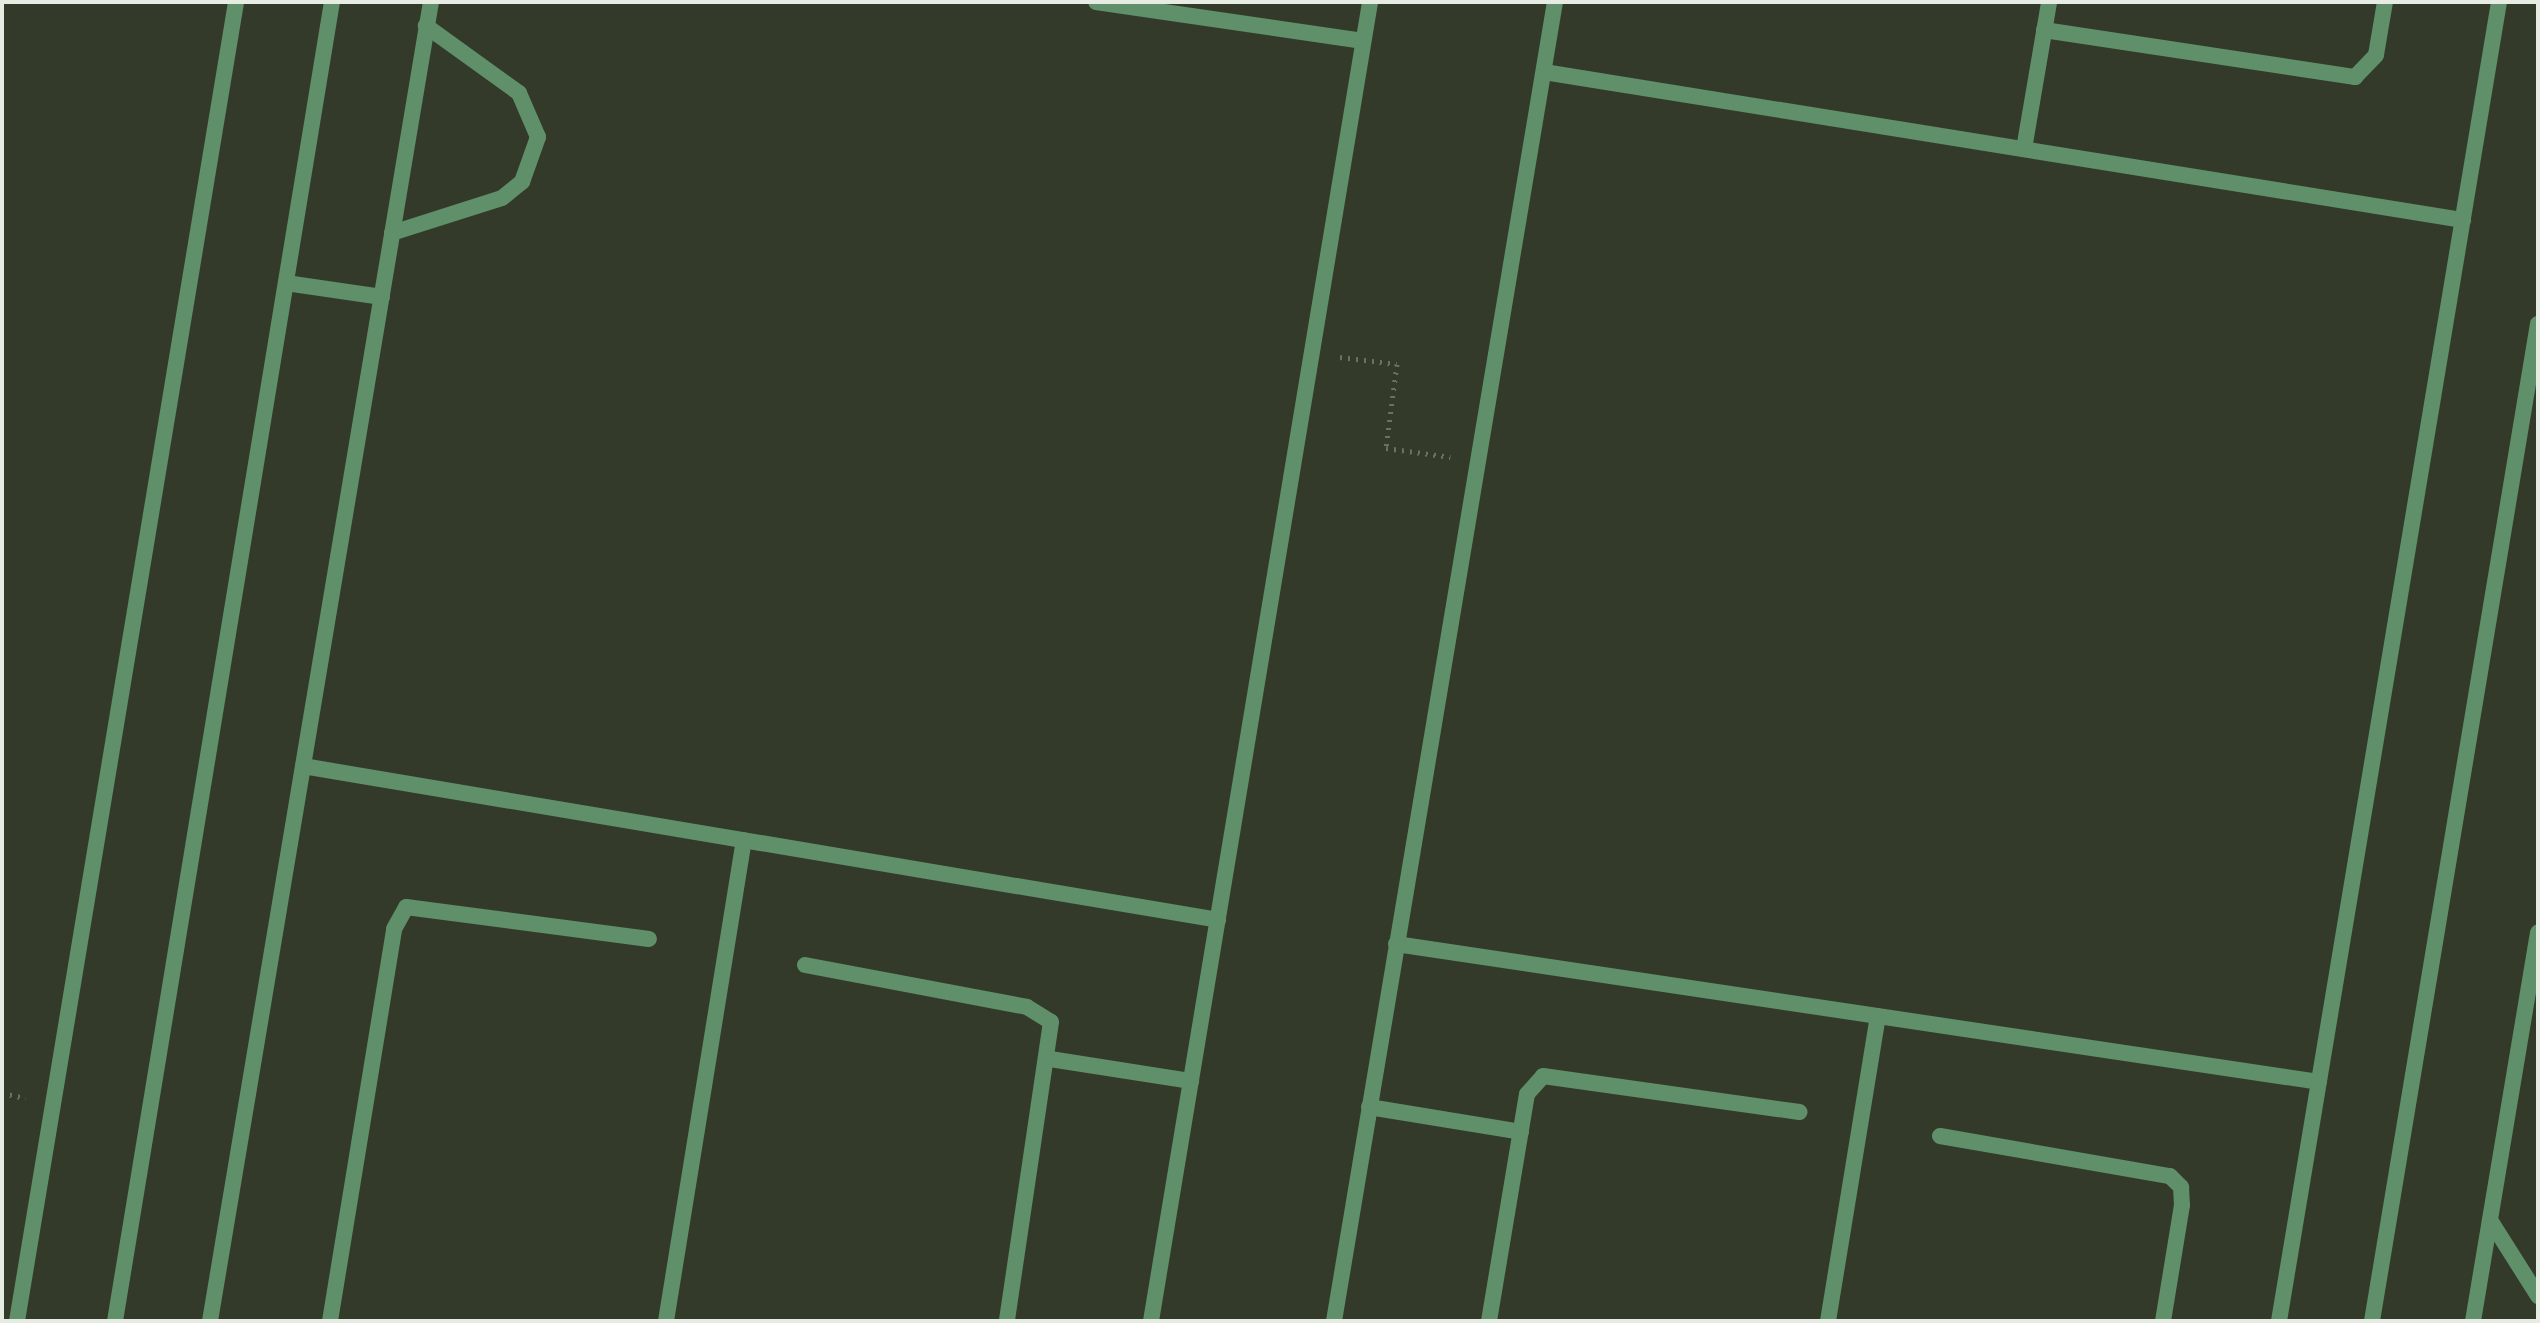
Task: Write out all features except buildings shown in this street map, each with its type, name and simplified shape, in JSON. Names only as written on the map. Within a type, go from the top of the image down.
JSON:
[{"type":"street","points":[[17,1321],[236,2]]},
{"type":"street","points":[[115,1321],[332,2]]},
{"type":"street","points":[[210,1321],[431,2]]},
{"type":"street","points":[[1096,2],[1363,41]]},
{"type":"street","points":[[1151,1321],[1370,2]]},
{"type":"street","points":[[1334,1321],[1555,2]]},
{"type":"street","points":[[2024,149],[2049,2]]},
{"type":"street","points":[[2044,30],[2355,77],[2376,55],[2385,2]]},
{"type":"street","points":[[2279,1321],[2499,2]]},
{"type":"street","points":[[392,233],[502,198],[522,182],[538,137],[519,93],[426,26]]},
{"type":"street","points":[[1544,72],[2463,220]]},
{"type":"street","points":[[286,283],[382,297]]},
{"type":"street","points":[[2372,1321],[2538,324]]},
{"type":"street","points":[[303,766],[1218,920]]},
{"type":"street","points":[[666,1321],[744,840]]},
{"type":"street","points":[[330,1321],[394,929],[406,907],[649,939]]},
{"type":"street","points":[[2473,1321],[2538,932]]},
{"type":"street","points":[[1396,944],[2319,1082]]},
{"type":"street","points":[[805,965],[1041,1011],[1051,1022],[1050,1059],[1007,1321]]},
{"type":"street","points":[[1828,1321],[1878,1016]]},
{"type":"street","points":[[1050,1059],[1191,1081]]},
{"type":"street","points":[[1489,1321],[1521,1132],[1533,1084],[1554,1073],[1799,1112]]},
{"type":"street","points":[[1369,1107],[1521,1132]]},
{"type":"street","points":[[1940,1136],[2170,1176],[2181,1187],[2182,1205],[2163,1321]]},
{"type":"street","points":[[2490,1220],[2538,1296]]},
{"type":"path","points":[[1311,353],[1397,364],[1386,448],[1460,458]]}]
